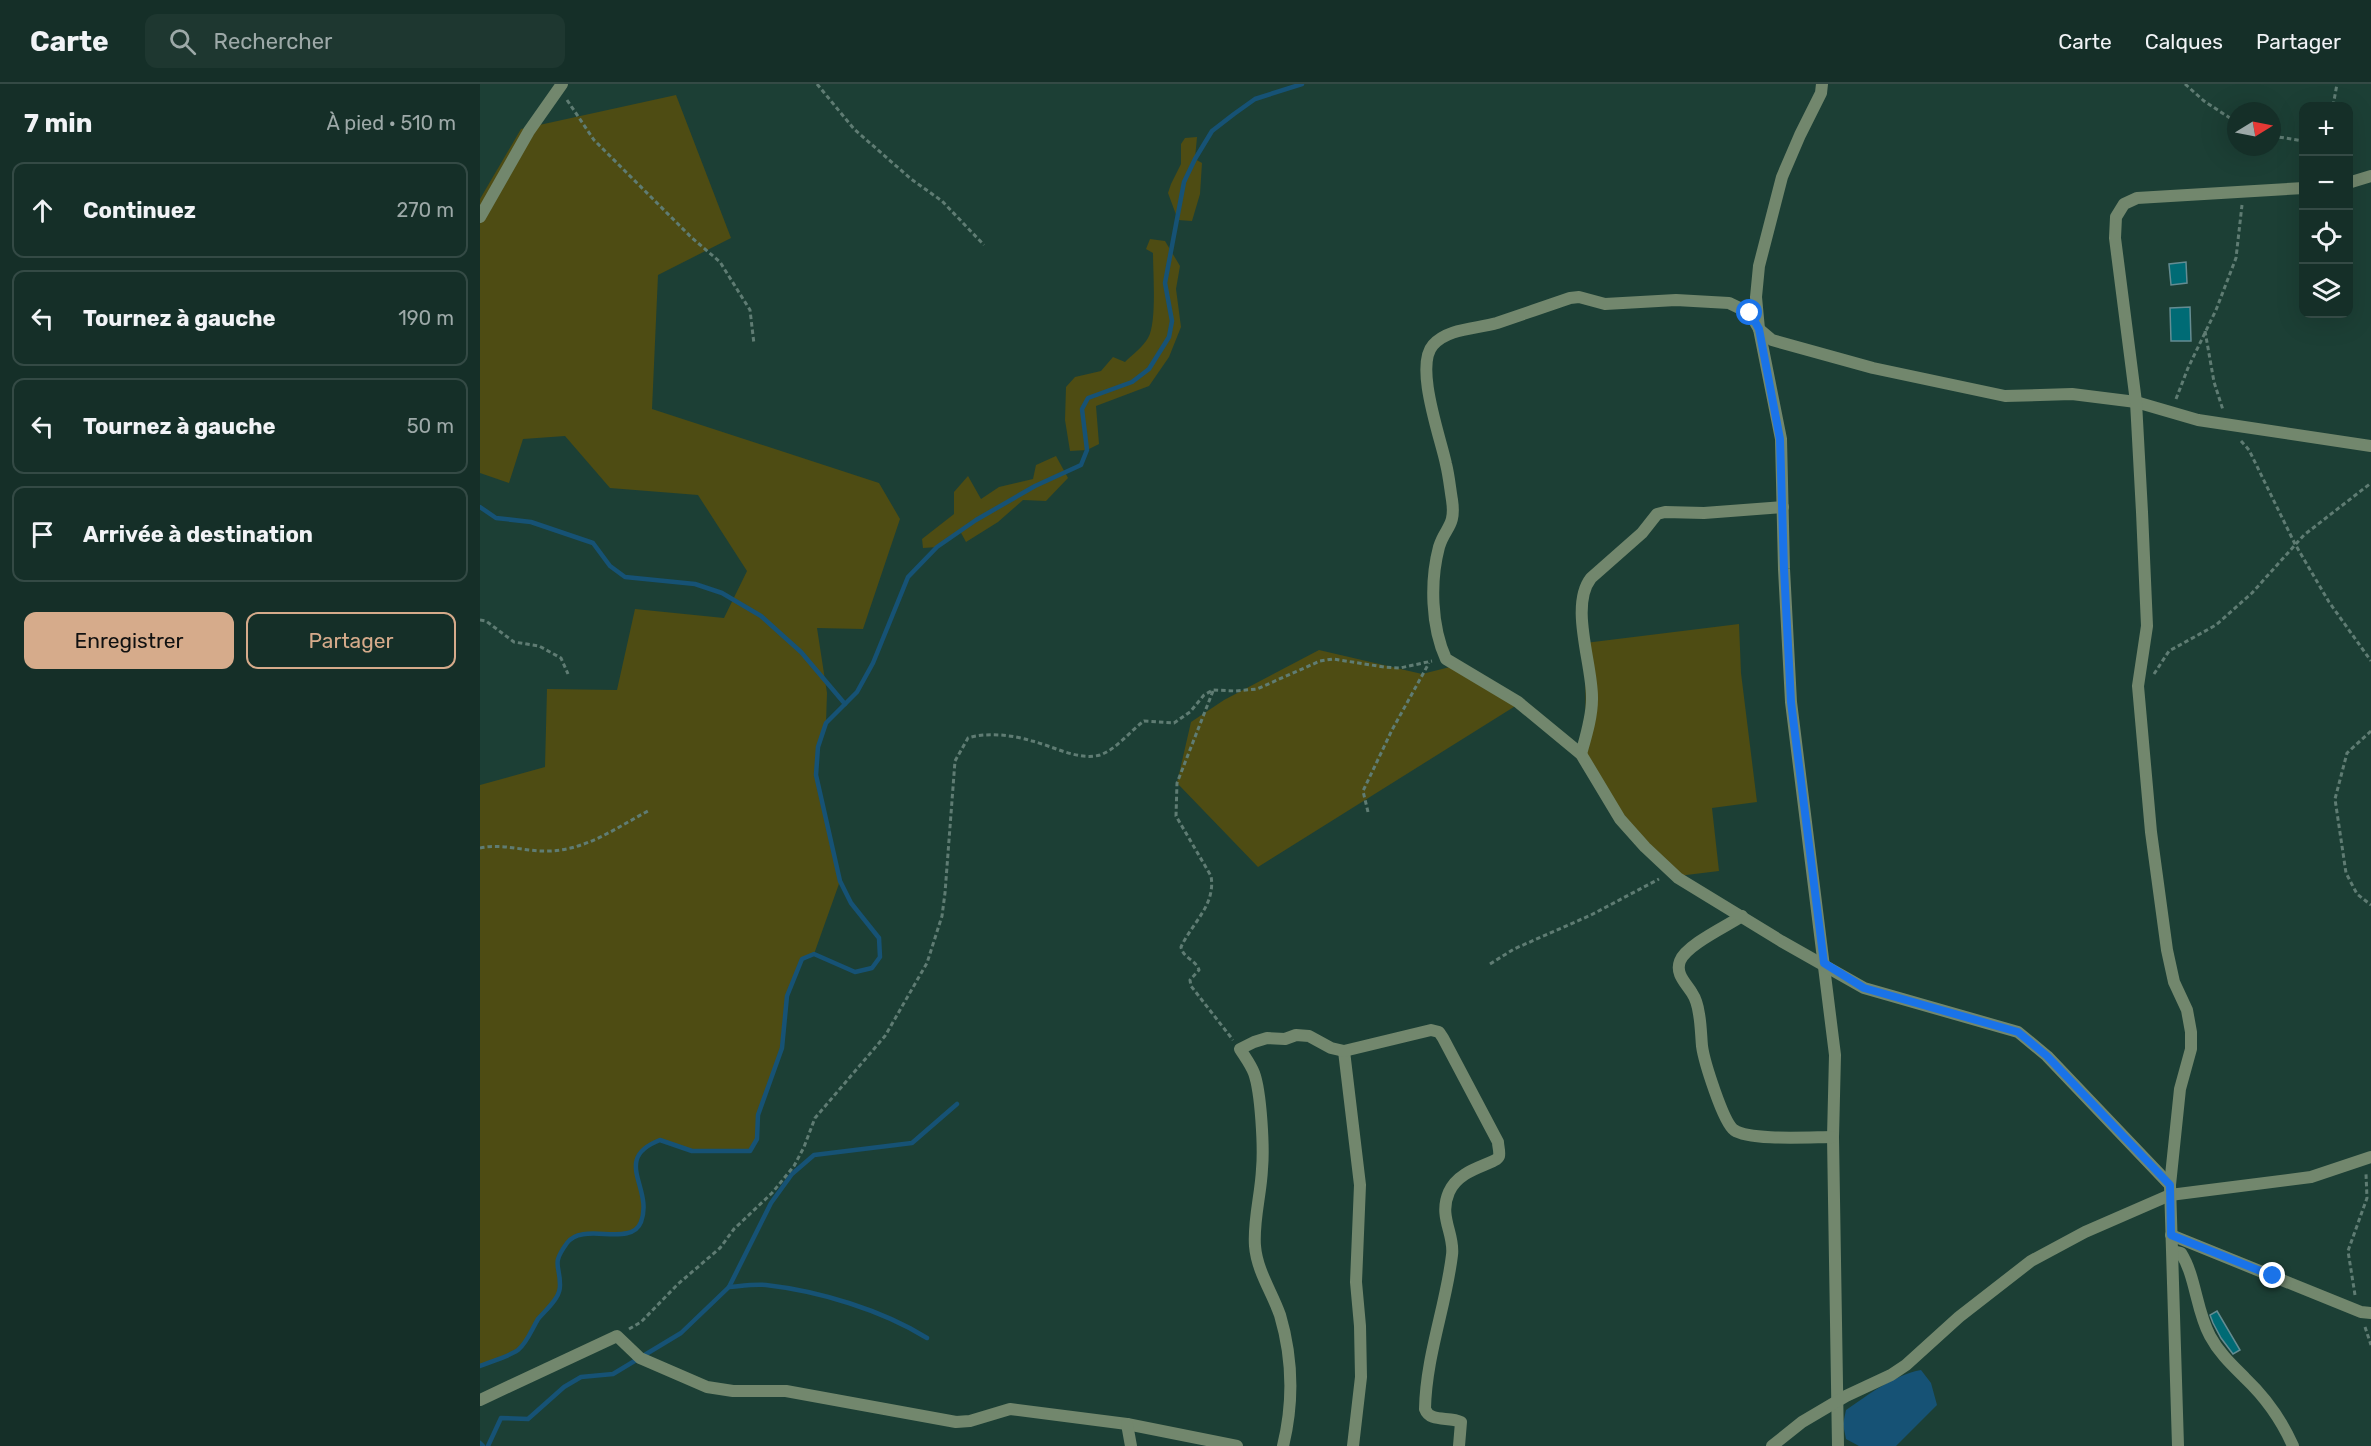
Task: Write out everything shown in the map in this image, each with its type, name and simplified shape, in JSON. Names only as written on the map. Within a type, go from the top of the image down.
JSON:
[{"type":"street","points":[[1822,84],[1821,93],[1782,177],[1759,266],[1756,297],[1759,329],[1780,439],[1791,702],[1835,1055],[1833,1137],[1838,1446]]},
{"type":"street","points":[[480,217],[529,131],[561,86]]},
{"type":"street","points":[[2353,182],[2371,177]]},
{"type":"street","points":[[2178,1446],[2170,1190],[2180,1089],[2191,1049],[2191,1032],[2187,1010],[2174,982],[2167,950],[2151,831],[2138,686],[2147,626],[2136,402],[2118,270],[2116,217],[2124,204],[2137,198],[2299,188]]},
{"type":"street","points":[[2170,1190],[2047,1056],[2018,1032],[1864,988],[1824,963],[1781,941],[1671,873],[1620,819],[1581,754],[1518,702],[1446,659],[1442,650],[1433,603],[1435,568],[1440,544],[1451,527],[1453,506],[1446,464],[1429,397],[1427,364],[1429,353],[1433,344],[1463,330],[1493,324],[1570,298],[1579,297],[1605,304],[1676,300],[1729,303],[1750,313],[1759,329],[1772,340],[1873,368],[2005,396],[2072,394],[2136,402],[2198,420],[2371,446]]},
{"type":"street","points":[[1581,754],[1593,699],[1584,642],[1583,595],[1585,586],[1591,578],[1642,533],[1657,514],[1784,507]]},
{"type":"street","points":[[1742,916],[1683,954],[1679,963],[1679,972],[1696,1002],[1702,1048],[1720,1107],[1728,1125],[1736,1132],[1750,1136],[1833,1137]]},
{"type":"street","points":[[1283,1446],[1289,1423],[1291,1371],[1280,1315],[1257,1263],[1255,1246],[1263,1167],[1261,1121],[1254,1072],[1240,1049],[1267,1038],[1285,1039],[1296,1035],[1309,1036],[1330,1048],[1344,1051],[1425,1031],[1439,1032],[1498,1142],[1499,1156],[1494,1162],[1466,1172],[1449,1192],[1445,1207],[1453,1254],[1447,1290],[1436,1328],[1425,1408],[1427,1414],[1433,1418],[1455,1419],[1461,1422],[1459,1446]]},
{"type":"street","points":[[1344,1051],[1360,1185],[1356,1282],[1361,1377],[1353,1446]]},
{"type":"street","points":[[1772,1446],[1802,1422],[1906,1365],[1959,1317],[2031,1261],[2170,1190],[2311,1177],[2368,1158]]},
{"type":"street","points":[[2171,1235],[2366,1312]]},
{"type":"street","points":[[2173,1251],[2181,1253],[2186,1261],[2201,1315],[2221,1354],[2266,1402],[2293,1446]]},
{"type":"street","points":[[480,1400],[617,1336],[640,1358],[707,1387],[733,1391],[786,1391],[949,1421],[970,1421],[1010,1409],[1127,1424],[1237,1446]]},
{"type":"street","points":[[1127,1424],[1131,1446]]},
{"type":"path","points":[[817,84],[854,129],[911,179],[942,201],[984,245]]},
{"type":"path","points":[[2185,84],[2204,101],[2227,116]]},
{"type":"path","points":[[2334,102],[2337,84]]},
{"type":"path","points":[[561,86],[594,140],[691,237],[720,262],[750,310],[754,344]]},
{"type":"path","points":[[2281,137],[2299,140]]},
{"type":"path","points":[[2171,412],[2236,258],[2243,191]]},
{"type":"path","points":[[2205,331],[2214,382],[2228,425],[2249,450],[2295,544],[2329,602],[2371,662]]},
{"type":"path","points":[[2150,680],[2169,651],[2216,625],[2252,593],[2304,535],[2371,483]]},
{"type":"path","points":[[480,620],[486,621],[514,642],[539,646],[561,658],[568,674]]},
{"type":"path","points":[[617,1336],[641,1322],[678,1284],[720,1248],[735,1229],[772,1193],[794,1166],[815,1118],[885,1036],[927,963],[942,916],[955,760],[968,738],[978,735],[1001,736],[1030,740],[1087,756],[1100,755],[1110,750],[1144,721],[1174,723],[1213,690],[1236,691],[1257,688],[1300,668],[1333,659],[1384,668],[1400,668],[1446,659]]},
{"type":"path","points":[[1368,812],[1364,791],[1392,730],[1430,661]]},
{"type":"path","points":[[1213,690],[1177,783],[1176,816],[1211,876],[1212,885],[1208,904],[1181,945],[1181,950],[1199,970],[1190,981],[1191,986],[1219,1025],[1240,1049]]},
{"type":"path","points":[[2371,731],[2347,753],[2335,799],[2346,873],[2357,894],[2371,905]]},
{"type":"path","points":[[480,848],[495,845],[549,851],[583,846],[648,811]]},
{"type":"path","points":[[1490,964],[1514,949],[1591,915],[1671,873]]},
{"type":"path","points":[[2368,1158],[2367,1198],[2348,1251],[2352,1284],[2366,1312],[2371,1345]]},
{"type":"shaded area","points":[[676,95],[731,238],[658,275],[652,409],[879,483],[900,519],[863,629],[817,628],[827,693],[826,723],[818,747],[816,775],[840,881],[814,954],[802,959],[787,996],[782,1048],[758,1115],[757,1139],[750,1151],[692,1151],[660,1140],[646,1148],[638,1156],[636,1165],[643,1209],[641,1222],[636,1230],[617,1235],[584,1234],[574,1237],[567,1243],[558,1260],[560,1287],[558,1294],[527,1340],[518,1350],[480,1366],[480,785],[545,767],[547,689],[617,690],[635,609],[724,618],[747,571],[698,495],[610,488],[565,436],[523,439],[509,483],[480,473],[480,199],[521,129]]},
{"type":"shaded area","points":[[1197,137],[1195,159],[1202,163],[1200,194],[1192,221],[1178,220],[1168,193],[1181,164],[1181,144],[1185,138]]},
{"type":"shaded area","points":[[1150,239],[1165,241],[1180,266],[1176,289],[1181,327],[1169,357],[1149,386],[1096,406],[1099,444],[1087,450],[1070,451],[1065,420],[1066,387],[1075,377],[1101,371],[1113,357],[1125,362],[1143,345],[1151,331],[1154,310],[1153,253],[1146,249]]},
{"type":"shaded area","points":[[1056,456],[1068,478],[1046,501],[1023,500],[998,522],[966,542],[960,531],[937,547],[923,548],[922,539],[954,514],[954,492],[968,476],[981,499],[999,487],[1033,479],[1036,465]]},
{"type":"shaded area","points":[[1739,624],[1741,673],[1757,802],[1712,808],[1719,871],[1678,876],[1622,820],[1586,762],[1585,643]]},
{"type":"shaded area","points":[[1319,650],[1422,674],[1450,667],[1517,705],[1258,867],[1177,783],[1191,722],[1224,700]]},
{"type":"water","points":[[1921,1370],[1931,1383],[1937,1405],[1896,1446],[1859,1446],[1846,1439],[1843,1424],[1846,1410],[1891,1381]]},
{"type":"building","points":[[2186,262],[2187,283],[2171,285],[2169,264]]},
{"type":"building","points":[[2190,307],[2191,341],[2171,341],[2170,308]]},
{"type":"building","points":[[2217,1311],[2240,1350],[2233,1354],[2221,1338],[2210,1315]]},
{"type":"waterway","points":[[480,1366],[505,1357],[524,1344],[538,1319],[557,1295],[560,1285],[558,1260],[567,1243],[574,1237],[584,1234],[617,1234],[636,1229],[641,1222],[644,1209],[636,1165],[638,1156],[646,1148],[660,1140],[692,1151],[750,1151],[757,1139],[758,1115],[782,1048],[787,996],[802,959],[814,954],[855,972],[872,968],[880,957],[879,938],[851,903],[840,881],[816,775],[818,747],[826,723],[857,692],[873,663],[908,577],[937,547],[976,520],[1035,486],[1081,465],[1087,450],[1082,409],[1088,398],[1132,382],[1149,369],[1169,337],[1172,321],[1165,283],[1184,182],[1195,159],[1212,131],[1255,99],[1302,84]]},
{"type":"waterway","points":[[480,507],[496,518],[531,522],[593,543],[610,566],[625,577],[695,584],[722,593],[761,616],[801,652],[845,704]]},
{"type":"waterway","points":[[729,1287],[771,1203],[792,1174],[814,1155],[912,1143],[957,1104]]},
{"type":"waterway","points":[[488,1446],[501,1418],[528,1419],[564,1387],[581,1377],[613,1374],[681,1333],[729,1287],[766,1285],[828,1297],[890,1319],[927,1338]]},
{"type":"waterway","points":[[480,1443],[483,1446]]},
{"type":"route","points":[[1750,313],[1759,329],[1780,439],[1791,702],[1824,963],[1864,988],[2018,1032],[2047,1056],[2170,1185],[2171,1235],[2273,1276]]}]
